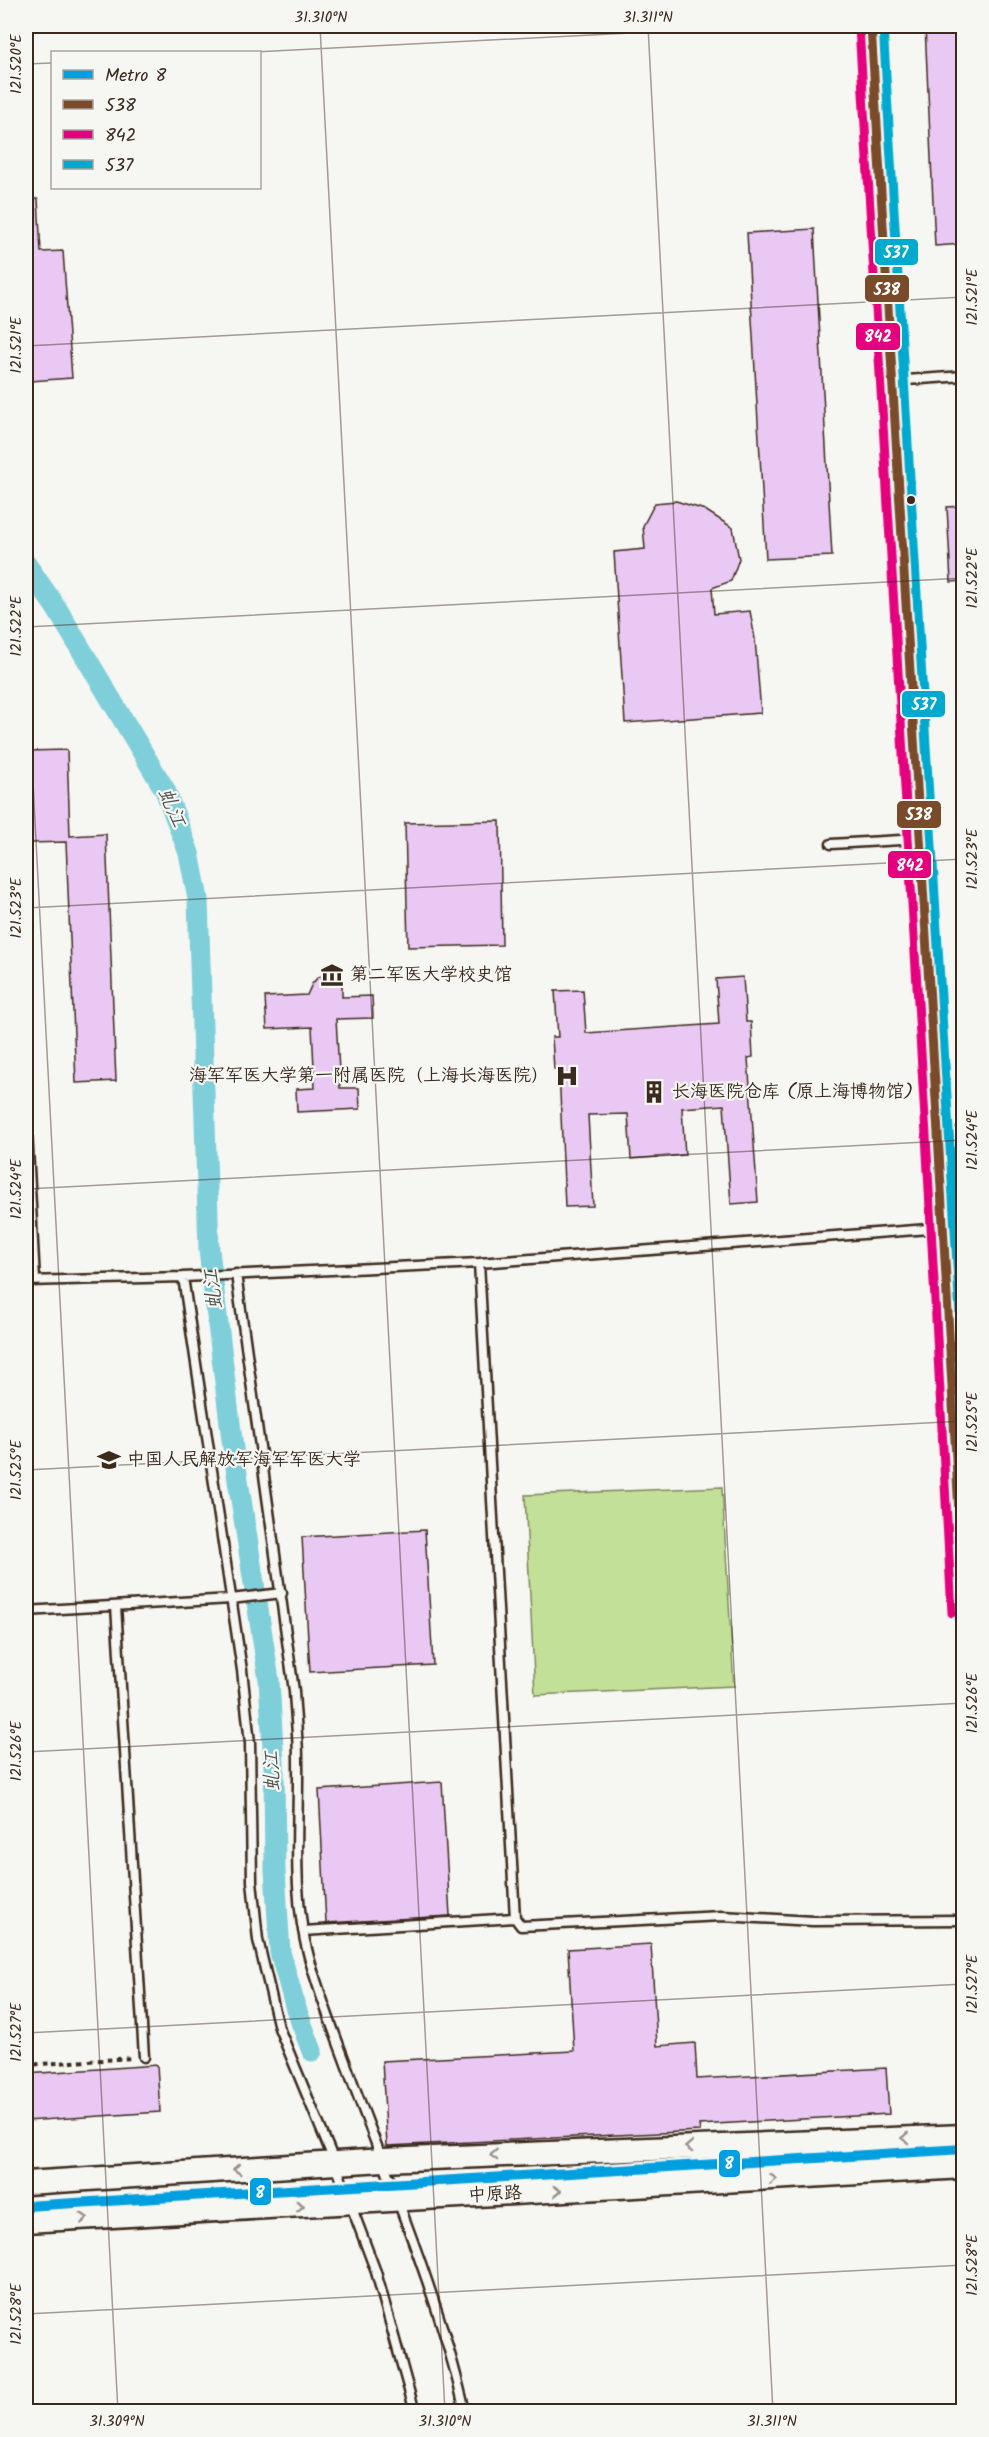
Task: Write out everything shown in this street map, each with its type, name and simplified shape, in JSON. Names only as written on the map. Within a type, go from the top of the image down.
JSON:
[{"type":"main road","points":[[26,2183],[383,2160],[963,2136]]},
{"type":"main road","name":"中原路","points":[[26,2221],[963,2167]]},
{"type":"street","points":[[871,26],[938,1134],[963,1612]]},
{"type":"lane","points":[[892,381],[963,376]]},
{"type":"lane","points":[[831,844],[920,839]]},
{"type":"lane","points":[[26,1111],[30,1280],[183,1277],[480,1263],[942,1228]]},
{"type":"lane","points":[[938,1134],[963,1132]]},
{"type":"lane","points":[[480,1263],[515,1918],[521,1926],[722,1916],[813,1921],[963,1920]]},
{"type":"lane","points":[[232,1274],[282,1593],[294,1691],[298,1757],[299,1887],[303,1931],[324,2004],[398,2201],[445,2335],[465,2412]]},
{"type":"lane","points":[[183,1277],[250,1743],[252,1881],[258,1940],[279,2028],[351,2203],[376,2272],[415,2412]]},
{"type":"lane","points":[[26,1611],[231,1599],[282,1593]]},
{"type":"lane","points":[[116,1606],[144,2057]]},
{"type":"lane","points":[[303,1931],[515,1918]]},
{"type":"path","points":[[26,2065],[144,2057]]},
{"type":"green space","points":[[722,1487],[734,1686],[535,1695],[525,1495]]},
{"type":"building","points":[[925,26],[963,26],[963,244],[935,246]]},
{"type":"building","points":[[26,199],[38,199],[41,252],[63,251],[72,378],[30,381],[26,311]]},
{"type":"building","points":[[814,229],[832,556],[766,559],[747,233]]},
{"type":"building","points":[[676,501],[705,510],[733,528],[739,559],[731,581],[712,588],[714,614],[750,611],[755,639],[761,713],[625,723],[614,552],[645,549],[643,526],[655,503]]},
{"type":"building","points":[[963,506],[963,581],[951,582],[947,507]]},
{"type":"building","points":[[67,750],[70,836],[106,834],[116,1081],[76,1083],[66,842],[30,843],[27,751]]},
{"type":"building","points":[[500,821],[502,945],[408,947],[405,823]]},
{"type":"building","points":[[331,974],[342,981],[342,997],[372,996],[373,1018],[336,1019],[340,1088],[359,1088],[360,1109],[297,1112],[296,1089],[315,1088],[312,1027],[267,1029],[265,997],[307,995],[318,977]]},
{"type":"building","name":"长海医院仓库 (原上海博物馆)","points":[[743,977],[746,1022],[751,1022],[753,1057],[748,1058],[758,1202],[731,1204],[724,1105],[682,1108],[685,1155],[631,1159],[628,1114],[588,1115],[593,1206],[565,1207],[559,1069],[554,1069],[552,1037],[558,1037],[555,991],[583,990],[586,1033],[719,1024],[716,979]]},
{"type":"building","points":[[425,1530],[433,1665],[310,1672],[302,1537]]},
{"type":"building","points":[[442,1782],[450,1916],[326,1923],[319,1790]]},
{"type":"building","points":[[651,1944],[657,2046],[695,2043],[697,2079],[886,2068],[889,2114],[699,2125],[700,2131],[387,2146],[382,2061],[574,2051],[568,1949]]},
{"type":"building","points":[[157,2065],[160,2112],[26,2121],[26,2074]]},
{"type":"waterway","name":"虬江","points":[[26,564],[57,609],[165,790],[189,853],[198,899],[209,1250],[233,1448],[269,1680],[280,1952],[296,2009],[312,2051]]},
{"type":"metro line","name":"8","points":[[26,2206],[964,2149]]},
{"type":"transit line","name":"538","points":[[871,26],[964,1603]]},
{"type":"transit line","name":"537","points":[[883,26],[964,1382]]},
{"type":"transit line","name":"842","points":[[859,27],[926,1135],[952,1613]]},
{"type":"place","name":"第二军医大学校史馆","points":[[332,975]]},
{"type":"place","name":"海军军医大学第一附属医院（上海长海医院）","points":[[567,1076]]},
{"type":"place","name":"长海医院仓库 (原上海博物馆)","points":[[654,1092]]},
{"type":"place","name":"中国人民解放军海军军医大学","points":[[109,1460]]}]
